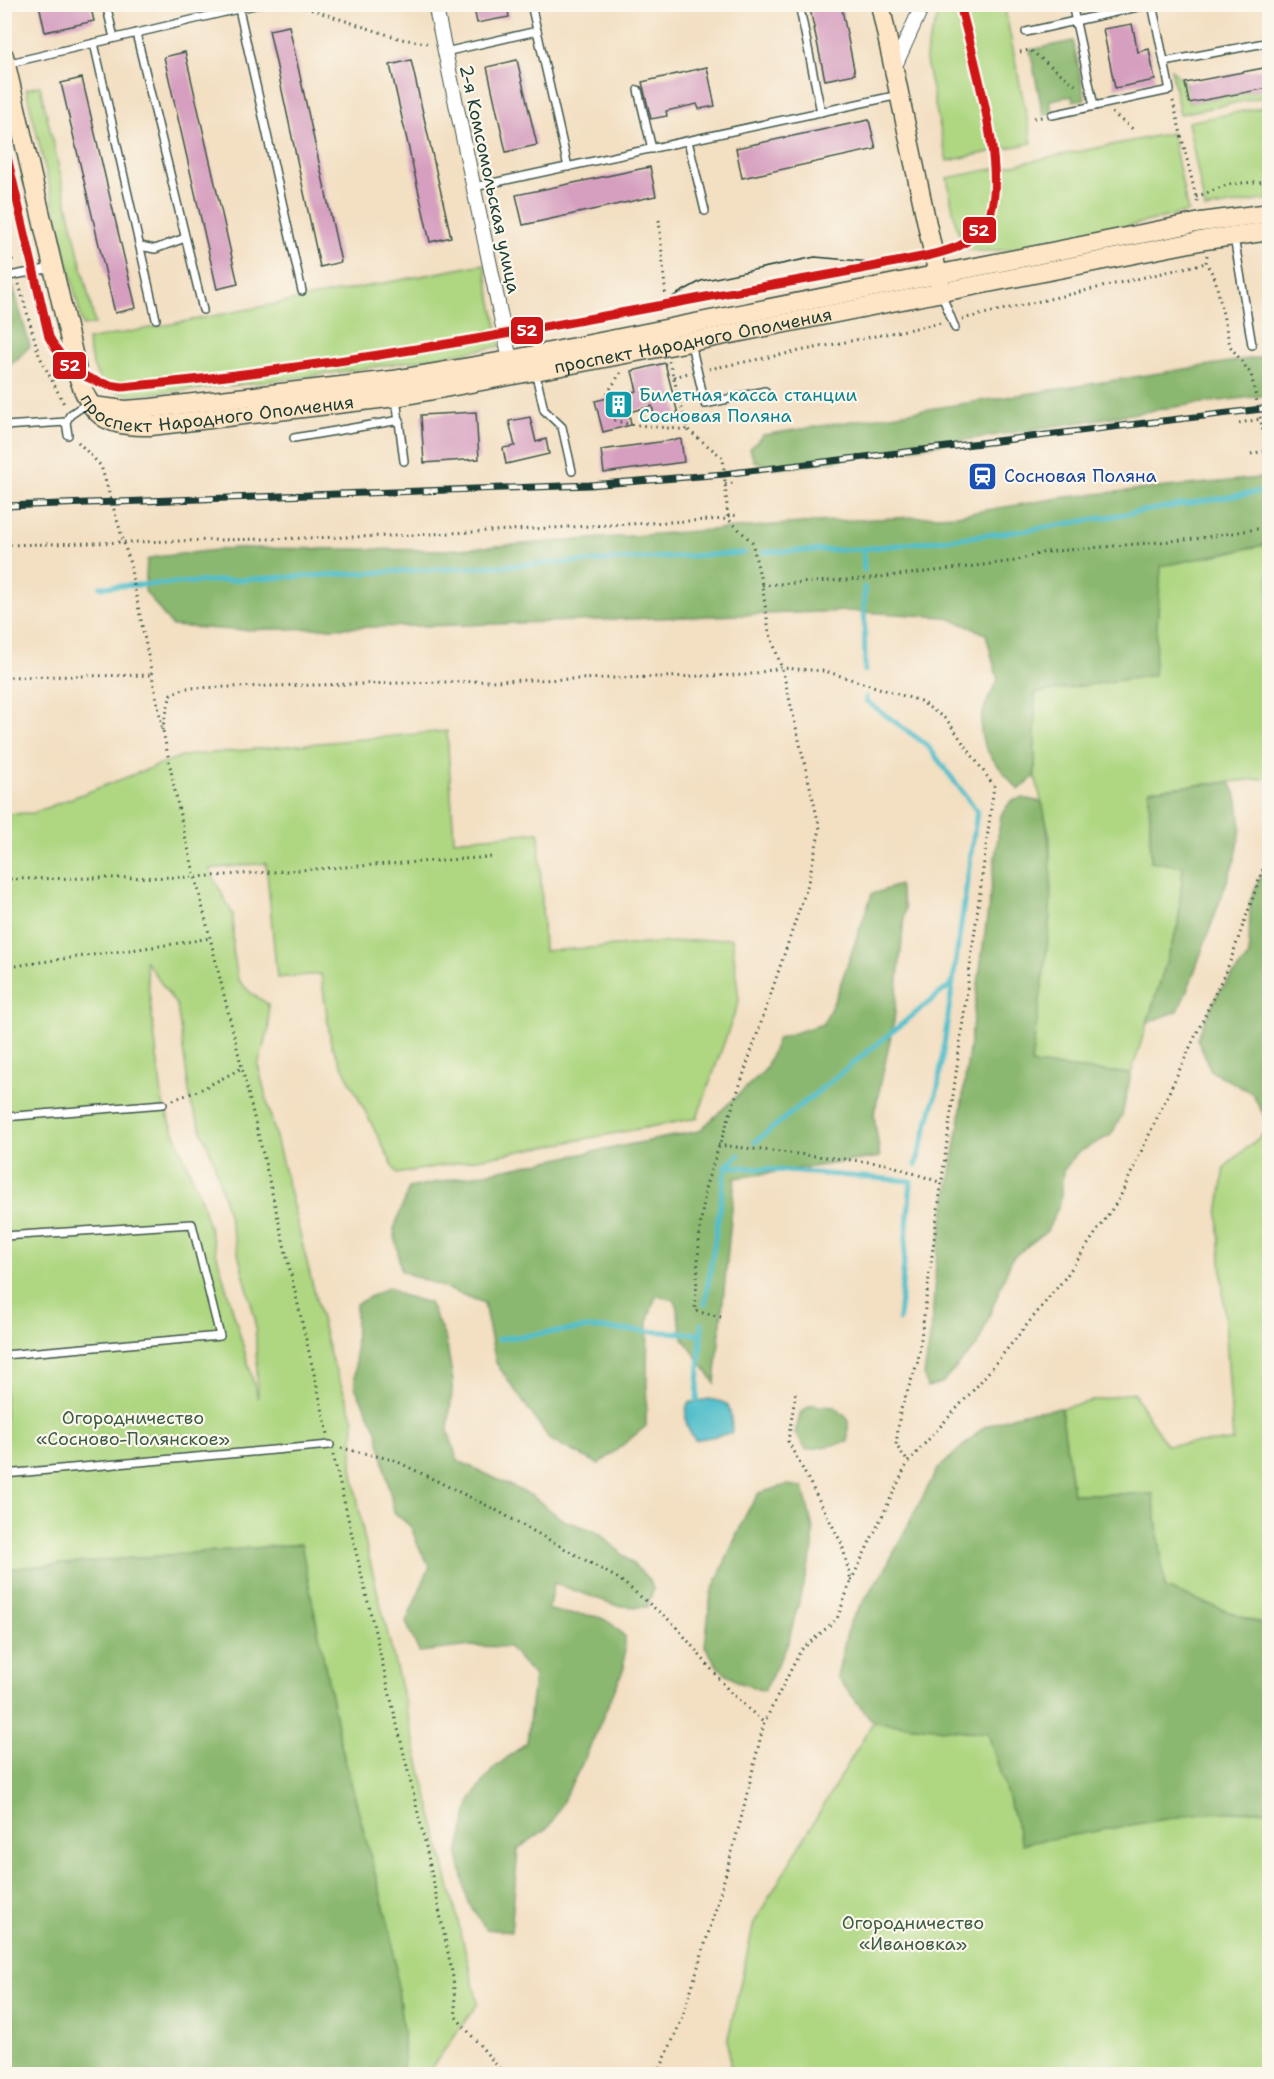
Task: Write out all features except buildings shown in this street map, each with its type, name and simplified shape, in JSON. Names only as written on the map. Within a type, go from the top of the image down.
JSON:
[{"type":"street","name":"2-я Комсомольская улица","points":[[435,4],[512,368]]},
{"type":"street","points":[[880,4],[940,284]]},
{"type":"street","points":[[894,68],[923,4]]},
{"type":"street","points":[[5,60],[79,379],[91,404]]},
{"type":"street","name":"проспект Народного Ополчения","points":[[512,368],[535,371],[690,342],[1209,220],[1269,213]]},
{"type":"street","name":"проспект Народного Ополчения","points":[[91,404],[125,410],[395,388],[512,368],[940,284],[1269,231]]},
{"type":"lane","points":[[106,4],[114,38]]},
{"type":"lane","points":[[5,60],[94,43],[259,4]]},
{"type":"lane","points":[[531,4],[567,167]]},
{"type":"lane","points":[[799,4],[821,112]]},
{"type":"lane","points":[[1072,4],[1094,106]]},
{"type":"lane","points":[[1026,32],[1151,4],[1170,90],[1052,114]]},
{"type":"lane","points":[[239,9],[302,291]]},
{"type":"lane","points":[[444,48],[537,31]]},
{"type":"lane","points":[[136,33],[203,310]]},
{"type":"lane","points":[[1164,62],[1269,42]]},
{"type":"lane","points":[[94,43],[156,319]]},
{"type":"lane","points":[[639,90],[652,148]]},
{"type":"lane","points":[[474,187],[899,95]]},
{"type":"lane","points":[[688,141],[705,211]]},
{"type":"lane","points":[[1234,235],[1252,345]]},
{"type":"lane","points":[[140,246],[155,249],[185,238]]},
{"type":"lane","points":[[4,277],[53,268]]},
{"type":"lane","points":[[940,284],[956,328]]},
{"type":"lane","points":[[690,342],[705,404],[765,391]]},
{"type":"lane","points":[[535,371],[544,410],[562,427],[572,471]]},
{"type":"lane","points":[[395,388],[404,461]]},
{"type":"lane","points":[[4,426],[68,418],[91,404]]},
{"type":"lane","points":[[68,418],[68,435]]},
{"type":"lane","points":[[294,438],[400,420]]},
{"type":"lane","points":[[4,1117],[163,1104]]},
{"type":"lane","points":[[4,1236],[192,1224],[220,1336],[4,1355]]},
{"type":"lane","points":[[4,1474],[330,1445]]},
{"type":"path","points":[[294,4],[401,39],[444,48]]},
{"type":"path","points":[[1020,52],[1030,50],[1081,88]]},
{"type":"path","points":[[1170,90],[1200,215]]},
{"type":"path","points":[[1104,107],[1134,130]]},
{"type":"path","points":[[1196,197],[1228,184],[1269,181]]},
{"type":"path","points":[[659,220],[668,313]]},
{"type":"path","points":[[4,224],[15,271]]},
{"type":"path","points":[[1208,250],[1206,263],[1215,278],[1230,346],[1251,374],[1268,449],[1251,454]]},
{"type":"path","points":[[17,279],[39,355],[68,418]]},
{"type":"path","points":[[659,347],[661,357],[669,360],[688,430]]},
{"type":"path","points":[[1239,423],[1261,419]]},
{"type":"path","points":[[614,420],[627,424],[688,430],[723,458],[728,517],[752,542],[769,631],[781,668],[820,829],[807,887],[706,1185],[700,1227],[695,1311],[721,1317]]},
{"type":"path","points":[[68,435],[88,450],[101,466],[133,581],[153,675],[162,732],[427,1851],[453,1977],[456,2016],[504,2074]]},
{"type":"path","points":[[725,484],[735,483]]},
{"type":"path","points":[[4,545],[392,536],[728,517],[739,514]]},
{"type":"path","points":[[762,585],[944,570],[1014,561],[1045,552],[1194,538],[1269,527]]},
{"type":"path","points":[[162,732],[171,694],[186,688],[746,675],[781,668],[825,671],[920,701],[947,720],[994,786],[918,1361],[898,1423],[896,1444],[908,1462]]},
{"type":"path","points":[[4,677],[153,675]]},
{"type":"path","points":[[658,2074],[682,2019],[717,1905],[740,1824],[764,1723],[801,1650],[837,1619],[851,1581],[908,1462],[977,1386],[1065,1278],[1119,1199],[1230,962],[1269,849]]},
{"type":"path","points":[[4,879],[196,877],[492,857]]},
{"type":"path","points":[[4,968],[211,938]]},
{"type":"path","points":[[163,1104],[200,1090],[242,1068]]},
{"type":"path","points":[[718,1145],[887,1164],[942,1183]]},
{"type":"path","points":[[796,1390],[788,1441],[842,1544],[851,1581]]},
{"type":"path","points":[[330,1445],[394,1460],[494,1509],[619,1579],[674,1624],[730,1692],[764,1723]]},
{"type":"green space","points":[[942,5],[1004,5],[1032,143],[947,161],[926,61],[927,47]]},
{"type":"green space","points":[[1073,41],[1085,99],[1073,101],[1072,96],[1050,100],[1052,113],[1043,115],[1030,50]]},
{"type":"green space","points":[[1171,69],[1185,83],[1189,103],[1269,88],[1269,96],[1180,114]]},
{"type":"green space","points":[[40,86],[95,324],[83,326],[26,89]]},
{"type":"green space","points":[[1269,106],[1269,199],[1205,209],[1188,122]]},
{"type":"green space","points":[[1172,133],[1188,212],[1072,238],[1005,250],[980,251],[967,248],[963,243],[956,226],[947,178]]},
{"type":"green space","points":[[484,264],[501,346],[316,375],[223,387],[130,395],[118,392],[103,383],[94,369],[87,340]]},
{"type":"green space","points":[[12,283],[30,346],[14,362],[5,365],[5,284]]},
{"type":"green space","points":[[1269,356],[1269,395],[1194,404],[794,467],[776,468],[754,461],[750,449],[763,435]]},
{"type":"green space","points":[[1269,477],[1269,544],[1161,566],[1154,675],[1035,693],[1035,776],[1019,790],[996,763],[983,740],[981,728],[983,714],[998,681],[986,634],[946,617],[848,611],[464,625],[235,630],[172,626],[145,591],[147,560],[155,557],[235,548],[446,550],[816,522],[957,515],[1065,497]]},
{"type":"green space","points":[[1269,544],[1269,778],[1149,790],[1151,861],[1183,866],[1178,925],[1131,1074],[1031,1064],[1050,918],[1050,836],[1035,776],[1035,693],[1153,675],[1161,566]]},
{"type":"green space","name":"Огородничество «Сосново-Полянское»","points":[[447,731],[454,840],[539,832],[544,951],[732,938],[739,1001],[697,1118],[397,1174],[331,1044],[321,974],[277,978],[266,863],[209,869],[233,915],[233,949],[238,980],[252,994],[268,1004],[269,1029],[258,1065],[330,1355],[354,1419],[352,1467],[364,1537],[478,2003],[427,2074],[403,2074],[403,2032],[392,1938],[340,1741],[300,1544],[5,1569],[5,814],[33,813],[182,756]],"holes":[[[145,960],[177,1006],[191,1104],[214,1161],[255,1318],[258,1398],[201,1200],[163,1104]]]},
{"type":"green space","points":[[1230,782],[1238,800],[1241,828],[1236,856],[1178,1011],[1147,1023],[1178,925],[1183,867],[1151,861],[1149,790]]},
{"type":"green space","points":[[1022,798],[1042,802],[1051,868],[1051,900],[1045,966],[1031,1064],[1131,1074],[1122,1115],[1111,1135],[1077,1153],[1063,1171],[1060,1203],[1047,1231],[1012,1258],[978,1344],[942,1383],[927,1387],[924,1376],[932,1324],[936,1261],[958,1131],[1001,815],[1011,801]]},
{"type":"green space","points":[[1269,857],[1269,1125],[1252,1093],[1211,1071],[1197,1038],[1218,993],[1249,956],[1250,901]]},
{"type":"green space","points":[[899,885],[905,908],[894,1021],[874,1115],[880,1157],[735,1178],[715,1383],[683,1338],[675,1300],[656,1296],[648,1319],[646,1426],[599,1464],[550,1440],[496,1363],[484,1303],[401,1271],[394,1229],[409,1188],[699,1131],[765,1070],[778,1038],[823,1024],[836,997],[872,894]]},
{"type":"green space","points":[[1269,1129],[1269,1627],[1165,1588],[1153,1494],[1073,1494],[1061,1408],[1133,1392],[1166,1445],[1233,1441],[1218,1215],[1225,1167]]},
{"type":"green space","points":[[389,1287],[401,1295],[429,1303],[446,1340],[453,1381],[448,1430],[457,1460],[532,1496],[563,1520],[598,1532],[650,1580],[653,1590],[647,1607],[618,1606],[554,1583],[548,1609],[560,1613],[597,1617],[615,1627],[625,1637],[624,1668],[586,1756],[550,1826],[518,1849],[511,1932],[486,1929],[468,1902],[458,1854],[471,1799],[493,1769],[527,1742],[534,1676],[509,1647],[472,1646],[419,1652],[406,1622],[430,1566],[419,1548],[411,1527],[394,1512],[377,1430],[355,1387],[356,1304]]},
{"type":"green space","points":[[812,1405],[835,1407],[848,1419],[848,1442],[806,1450],[795,1433],[801,1412]]},
{"type":"green space","points":[[1061,1408],[1073,1494],[1153,1494],[1165,1588],[1269,1627],[1269,1810],[1201,1813],[1022,1844],[988,1733],[873,1722],[837,1677],[849,1623],[884,1571],[937,1470],[984,1427],[1023,1413]]},
{"type":"green space","points":[[787,1485],[803,1487],[813,1529],[813,1549],[788,1643],[764,1691],[738,1682],[718,1667],[705,1646],[711,1593],[747,1512],[759,1493]]},
{"type":"green space","points":[[301,1544],[340,1741],[392,1938],[403,2032],[403,2074],[5,2074],[5,1569]]},
{"type":"green space","name":"Огородничество «Ивановка»","points":[[873,1722],[988,1733],[1201,1813],[1269,1810],[1269,2074],[731,2074],[728,2038],[754,1923]]},
{"type":"water","points":[[709,1399],[723,1402],[728,1406],[732,1431],[695,1440],[686,1422],[688,1403]]},
{"type":"waterway","points":[[763,552],[863,549],[1029,530],[1270,490]]},
{"type":"waterway","points":[[863,549],[864,570]]},
{"type":"waterway","points":[[100,587],[745,553]]},
{"type":"waterway","points":[[864,587],[865,671]]},
{"type":"waterway","points":[[866,697],[866,701],[927,745],[977,811],[938,1087],[916,1165]]},
{"type":"waterway","points":[[755,1142],[953,983]]},
{"type":"waterway","points":[[705,1304],[726,1166],[739,1155]]},
{"type":"waterway","points":[[726,1166],[911,1181],[899,1320]]},
{"type":"waterway","points":[[697,1400],[702,1324]]},
{"type":"waterway","points":[[498,1339],[587,1328],[701,1334]]},
{"type":"tram line","points":[[652,308],[701,281],[815,257],[883,263]]},
{"type":"railway","points":[[4,506],[590,485],[724,474],[1270,408]]},
{"type":"transit line","name":"52","points":[[4,144],[49,337],[62,357],[78,372],[98,382],[122,387],[348,360],[845,272],[931,255],[961,245],[986,222],[993,203],[994,178],[987,116],[960,4]]},
{"type":"place","name":"Билетная касса станции Сосновая Поляна","points":[[618,405]]},
{"type":"place","name":"Сосновая Поляна","points":[[983,476]]}]
